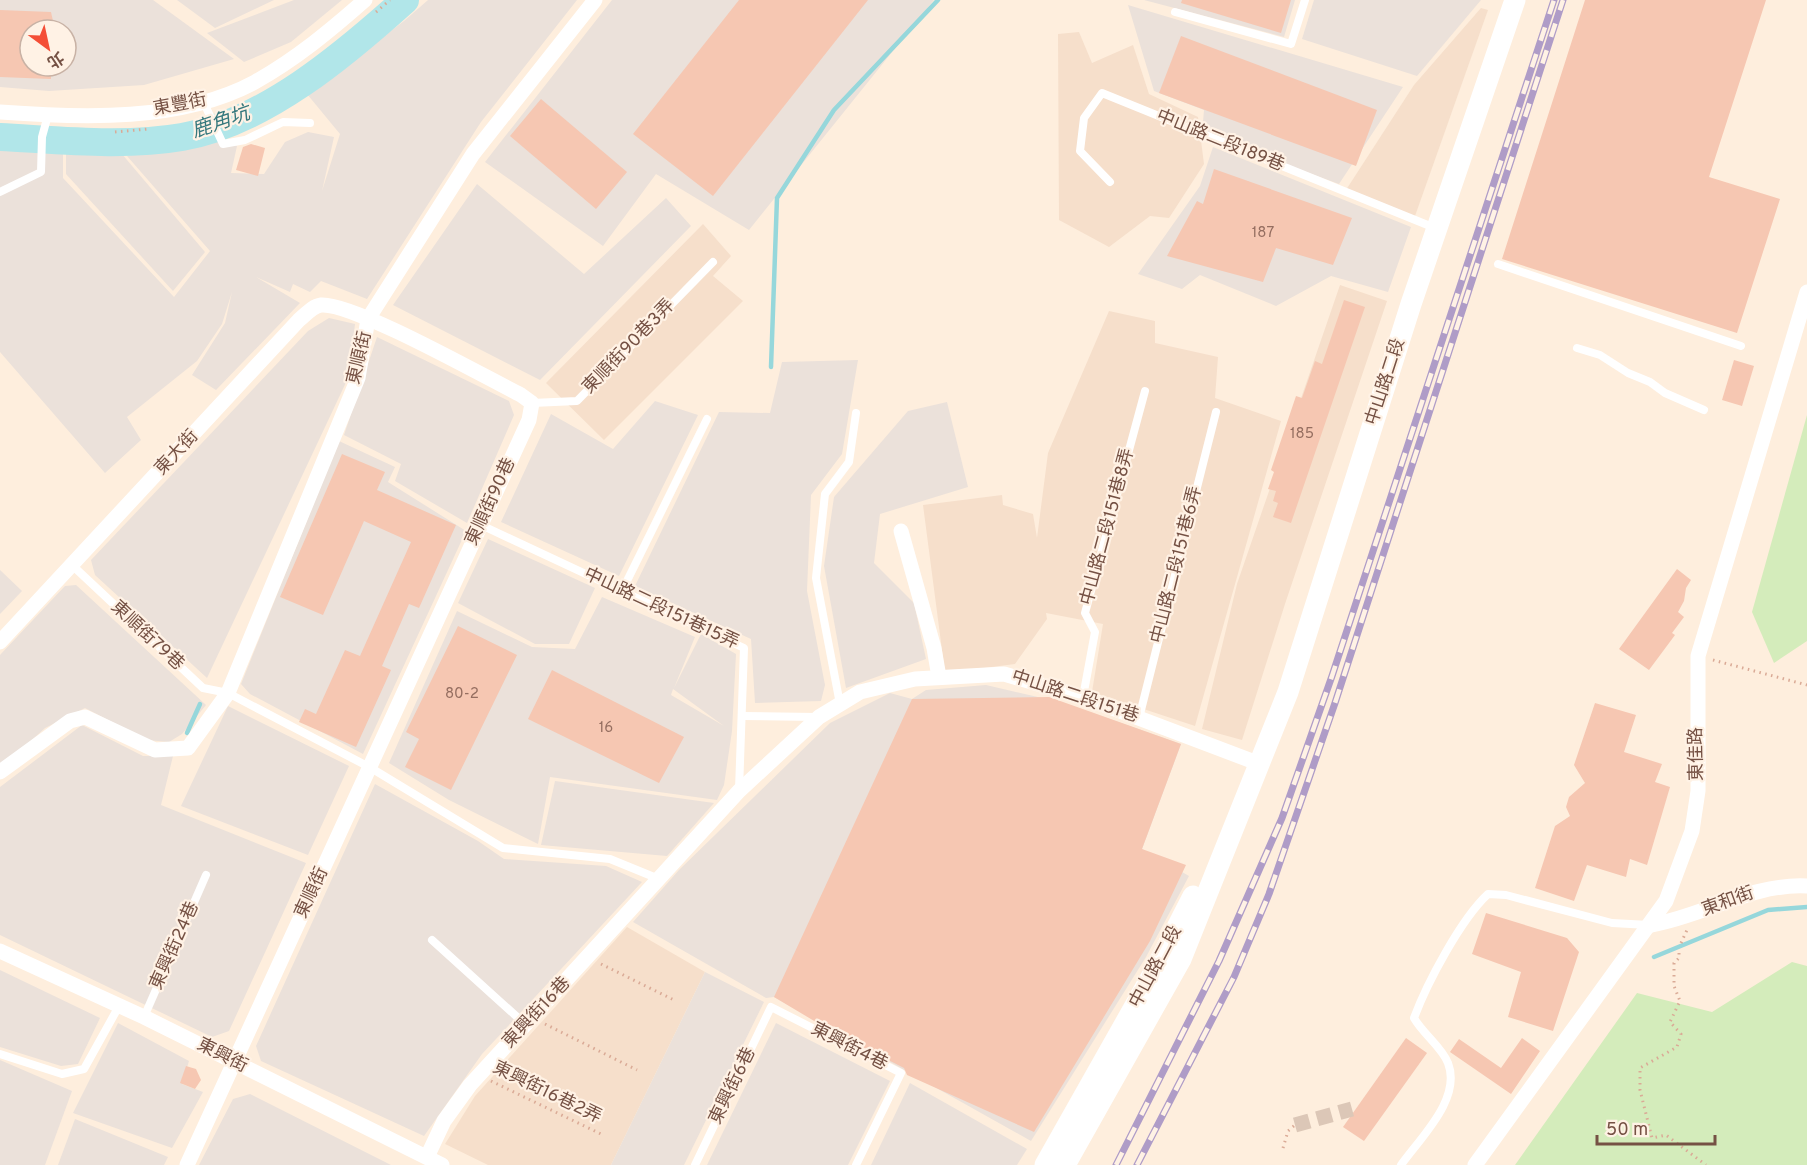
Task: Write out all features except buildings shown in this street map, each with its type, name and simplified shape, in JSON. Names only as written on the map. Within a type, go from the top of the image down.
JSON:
[{"type":"main road","name":"中山路二段","points":[[1065,1165],[1180,959],[1288,692],[1410,304],[1515,0]]},
{"type":"main road","name":"中山路二段","points":[[1045,1165],[1154,972],[1260,764]]},
{"type":"street","name":"東豐街","points":[[0,112],[121,116],[204,103],[255,82],[317,41],[365,0]]},
{"type":"street","name":"東順街","points":[[0,772],[70,721],[85,717],[155,750],[188,748],[228,693],[358,378],[368,319],[472,154],[595,0]]},
{"type":"street","name":"東佳路","points":[[1474,1165],[1651,925],[1666,901],[1692,831],[1698,791],[1698,656],[1807,292]]},
{"type":"street","name":"東大街","points":[[0,642],[299,320],[317,305],[332,305],[368,319]]},
{"type":"street","points":[[368,319],[521,395],[532,403]]},
{"type":"street","name":"東順街90巷","points":[[370,768],[529,420],[532,403]]},
{"type":"street","points":[[901,531],[934,648],[939,677]]},
{"type":"street","name":"中山路二段151巷","points":[[739,790],[819,717],[861,692],[915,679],[939,677],[1004,674],[1083,697],[1260,764]]},
{"type":"street","name":"東順街","points":[[187,1165],[370,768]]},
{"type":"street","name":"東興街16巷","points":[[427,1157],[444,1121],[479,1075],[739,790]]},
{"type":"street","name":"東和街","points":[[1651,925],[1681,920],[1762,889],[1807,886]]},
{"type":"street","name":"東興街","points":[[0,951],[144,1017],[442,1165]]},
{"type":"lane","points":[[1175,12],[1291,44],[1305,0]]},
{"type":"lane","name":"中山路二段189巷","points":[[1110,182],[1080,150],[1084,118],[1102,93],[1437,229]]},
{"type":"lane","points":[[204,103],[223,144],[245,140],[283,122],[310,123]]},
{"type":"lane","points":[[0,192],[41,172],[42,137],[48,115]]},
{"type":"lane","name":"東順街90巷3弄","points":[[532,403],[577,401],[713,262]]},
{"type":"lane","points":[[1498,264],[1741,346]]},
{"type":"lane","points":[[1577,348],[1600,355],[1628,373],[1650,382],[1665,393],[1704,410]]},
{"type":"lane","name":"中山路二段151巷8弄","points":[[1083,697],[1095,632],[1085,613],[1144,391]]},
{"type":"lane","points":[[840,704],[816,578],[825,494],[849,462],[856,412]]},
{"type":"lane","name":"中山路二段151巷6弄","points":[[1139,718],[1216,412]]},
{"type":"lane","points":[[622,591],[707,419]]},
{"type":"lane","name":"中山路二段151巷15弄","points":[[481,525],[744,648],[739,790]]},
{"type":"lane","name":"東順街79巷","points":[[73,566],[203,688],[228,693]]},
{"type":"lane","points":[[228,693],[370,768],[503,848],[610,859],[659,879]]},
{"type":"lane","points":[[742,716],[819,717]]},
{"type":"lane","name":"東興街24巷","points":[[144,1017],[206,875]]},
{"type":"lane","points":[[1401,1165],[1444,1105],[1451,1084],[1448,1062],[1438,1048],[1422,1033],[1414,1018],[1422,996],[1476,906],[1488,894],[1506,895],[1612,923],[1651,925]]},
{"type":"lane","points":[[432,940],[529,1021]]},
{"type":"lane","points":[[0,1054],[62,1074],[84,1069],[119,1006]]},
{"type":"lane","name":"東興街6巷","points":[[695,1165],[771,1007]]},
{"type":"lane","name":"東興街4巷","points":[[771,1007],[901,1072],[856,1165]]},
{"type":"path","points":[[1698,656],[1807,685]]},
{"type":"path","points":[[1679,953],[1674,963],[1674,986],[1680,1000],[1670,1022],[1681,1034],[1677,1047],[1640,1068],[1640,1090],[1652,1138],[1666,1135],[1706,1165]]},
{"type":"path","points":[[588,958],[674,1000]]},
{"type":"path","points":[[529,1021],[637,1070]]},
{"type":"path","name":"東興街16巷2弄","points":[[479,1075],[603,1135]]},
{"type":"path","points":[[1283,1148],[1288,1131],[1295,1125]]},
{"type":"shaded area","points":[[0,0],[153,0],[234,59],[144,85],[49,91],[0,87]]},
{"type":"shaded area","points":[[177,0],[274,0],[215,28]]},
{"type":"shaded area","points":[[294,0],[342,0],[291,42],[244,62],[207,33]]},
{"type":"shaded area","points":[[428,0],[577,0],[481,122],[367,299],[321,281],[310,292],[293,284],[290,292],[256,277],[300,303],[216,390],[192,375],[225,323],[232,292],[222,324],[197,361],[127,417],[141,440],[105,473],[0,352],[0,140],[63,145],[63,178],[174,297],[210,251],[127,156],[210,136],[237,146],[231,173],[264,174],[285,142],[308,132],[334,137],[322,191],[340,134],[307,94],[404,21]]},
{"type":"shaded area","points":[[612,0],[934,0],[749,230],[656,174],[603,246],[485,162]]},
{"type":"shaded area","points":[[1144,0],[1295,0],[1284,37]]},
{"type":"shaded area","points":[[1314,0],[1481,0],[1417,76],[1302,39]]},
{"type":"shaded area","points":[[1128,5],[1403,87],[1339,184],[1202,134],[1204,110],[1154,91]]},
{"type":"shaded area","points":[[1481,8],[1488,10],[1415,216],[1344,193],[1414,85]]},
{"type":"shaded area","points":[[1079,32],[1092,63],[1133,45],[1149,94],[1198,117],[1204,164],[1169,218],[1150,216],[1109,247],[1059,220],[1058,34]]},
{"type":"shaded area","points":[[66,145],[116,147],[205,252],[173,291],[66,174]]},
{"type":"shaded area","points":[[1213,147],[1411,227],[1388,292],[1331,276],[1276,306],[1200,275],[1182,289],[1138,274],[1200,186]]},
{"type":"shaded area","points":[[477,184],[584,274],[666,198],[691,226],[540,380],[393,305]]},
{"type":"shaded area","points":[[703,224],[731,256],[713,276],[743,301],[604,440],[546,383]]},
{"type":"shaded area","points":[[1340,285],[1387,301],[1285,604],[1242,740],[1202,729],[1237,584]]},
{"type":"shaded area","points":[[1109,311],[1155,321],[1155,343],[1218,357],[1215,398],[1281,421],[1195,726],[1092,692],[1103,624],[1046,613],[1047,619],[1015,664],[945,673],[923,505],[1002,495],[1003,505],[1033,514],[1037,538],[1048,453]]},
{"type":"shaded area","points":[[329,318],[355,324],[349,376],[207,678],[95,575],[91,560],[308,331]]},
{"type":"shaded area","points":[[377,337],[509,401],[514,415],[467,523],[395,481],[401,464],[344,435]]},
{"type":"shaded area","points":[[858,360],[842,454],[811,495],[807,591],[825,685],[821,701],[755,703],[751,639],[635,586],[719,412],[770,413],[782,362]]},
{"type":"shaded area","points":[[655,401],[698,415],[619,576],[501,522],[551,414],[613,449]]},
{"type":"shaded area","points":[[947,402],[968,487],[880,514],[874,563],[914,603],[926,659],[846,688],[824,566],[834,497],[908,411]]},
{"type":"shaded area","points":[[339,441],[395,467],[388,482],[466,531],[363,754],[250,694],[241,684]]},
{"type":"shaded area","points":[[488,539],[595,588],[569,644],[535,644],[458,603]]},
{"type":"shaded area","points":[[0,570],[22,591],[0,614]]},
{"type":"shaded area","points":[[76,585],[206,705],[182,734],[169,742],[147,740],[85,708],[45,728],[0,769],[0,655],[65,586]]},
{"type":"shaded area","points":[[602,597],[695,637],[674,688],[701,634],[736,654],[732,731],[724,785],[717,800],[550,777],[538,844],[449,800],[389,763],[457,611],[532,647],[575,649]],"holes":[[[673,689],[724,726],[671,695]]]},
{"type":"shaded area","points":[[986,685],[1064,703],[1181,744],[1142,849],[1189,876],[1146,957],[1031,1141],[774,997],[766,998],[633,922],[679,870],[830,723],[890,693],[912,699],[926,690]]},
{"type":"shaded area","points":[[228,706],[349,766],[308,855],[181,806]]},
{"type":"shaded area","points":[[82,725],[143,756],[173,756],[161,805],[306,863],[229,1031],[212,1037],[0,935],[0,787]]},
{"type":"shaded area","points":[[555,781],[714,803],[667,856],[541,845]]},
{"type":"shaded area","points":[[375,784],[478,841],[504,859],[606,866],[642,882],[482,1054],[424,1136],[261,1061],[256,1046]]},
{"type":"shaded area","points":[[627,927],[705,972],[611,1165],[488,1165],[445,1144],[475,1096]]},
{"type":"shaded area","points":[[0,970],[100,1018],[78,1064],[61,1066],[0,1047]]},
{"type":"shaded area","points":[[705,972],[764,1002],[684,1165],[611,1165]]},
{"type":"shaded area","points":[[118,1023],[189,1061],[182,1084],[203,1092],[172,1148],[73,1113]]},
{"type":"shaded area","points":[[776,1023],[890,1081],[848,1165],[707,1165]]},
{"type":"shaded area","points":[[0,1060],[72,1091],[45,1165],[0,1165]]},
{"type":"shaded area","points":[[910,1083],[1027,1149],[1017,1165],[871,1165]]},
{"type":"shaded area","points":[[250,1094],[391,1165],[199,1165],[233,1099]]},
{"type":"shaded area","points":[[75,1119],[168,1157],[164,1165],[58,1165]]},
{"type":"green space","points":[[1807,415],[1807,641],[1774,663],[1752,612]]},
{"type":"green space","points":[[1792,962],[1807,966],[1807,1165],[1515,1165],[1637,993],[1712,1012]]},
{"type":"waterway","name":"鹿角坑","points":[[0,137],[137,142],[182,137],[213,129],[273,102],[302,84],[405,0]]},
{"type":"waterway","points":[[771,367],[777,198],[834,110],[938,0]]},
{"type":"waterway","points":[[187,733],[200,704]]},
{"type":"waterway","points":[[1654,957],[1768,910],[1807,907]]},
{"type":"tunnel","points":[[1295,1125],[1352,1109]]},
{"type":"railway","points":[[1116,1165],[1219,961],[1282,818],[1332,676],[1554,0]]},
{"type":"railway","points":[[1137,1165],[1234,977],[1269,894],[1335,703],[1563,0]]}]
